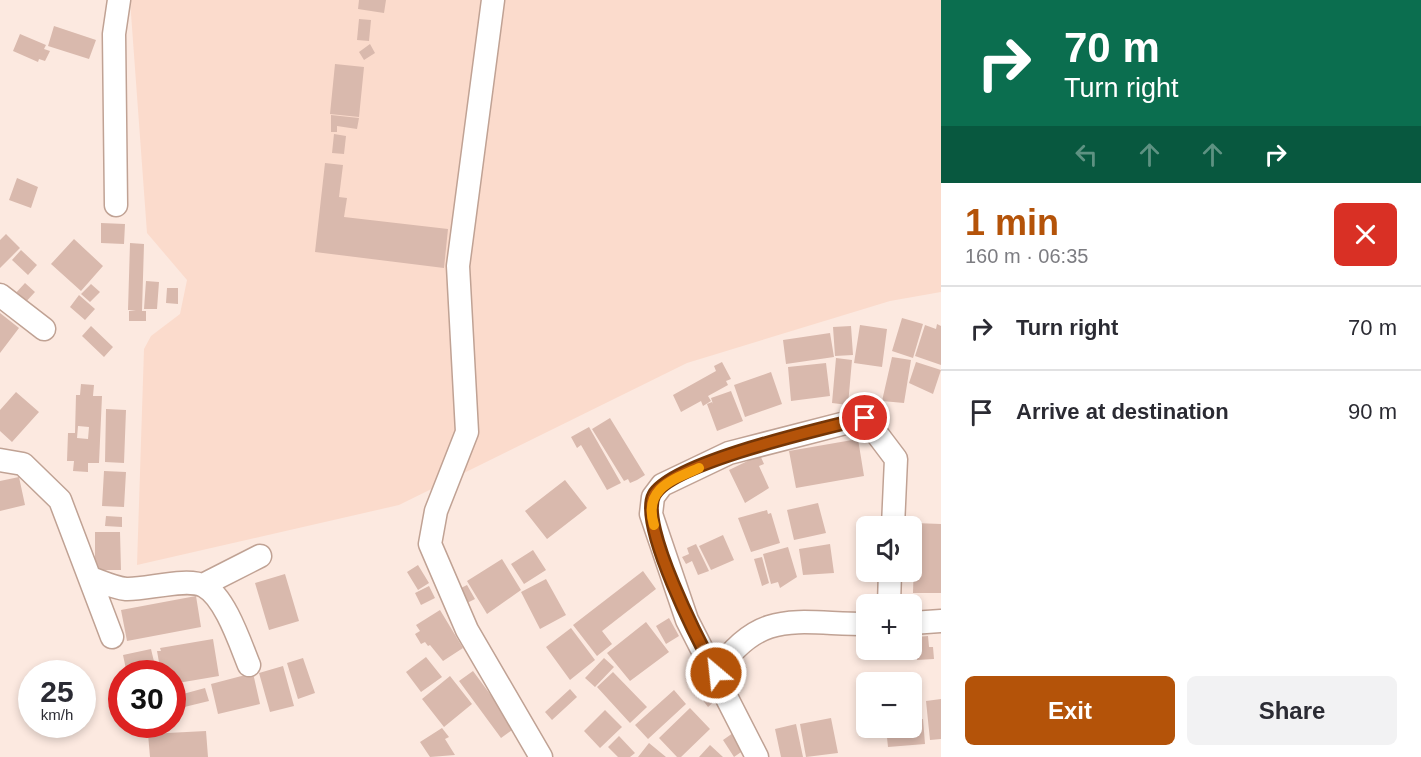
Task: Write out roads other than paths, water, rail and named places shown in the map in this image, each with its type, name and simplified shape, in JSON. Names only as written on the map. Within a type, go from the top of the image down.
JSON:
[{"type":"street","points":[[116,205],[114,34],[119,0]]},
{"type":"street","points":[[493,0],[458,266],[467,432],[436,511],[430,544],[467,630],[541,757]]},
{"type":"street","points":[[0,295],[44,329]]},
{"type":"street","points":[[757,757],[687,620],[651,514],[653,497],[662,485],[729,453],[865,418],[896,459],[893,516]]},
{"type":"street","points":[[0,460],[23,464],[60,500],[112,637]]},
{"type":"street","points":[[91,578],[125,589],[185,584],[203,585],[260,556]]},
{"type":"street","points":[[203,585],[215,596],[230,621],[249,665]]},
{"type":"street","points":[[922,622],[941,621]]},
{"type":"street","points":[[716,673],[743,638],[777,623],[856,624]]}]
